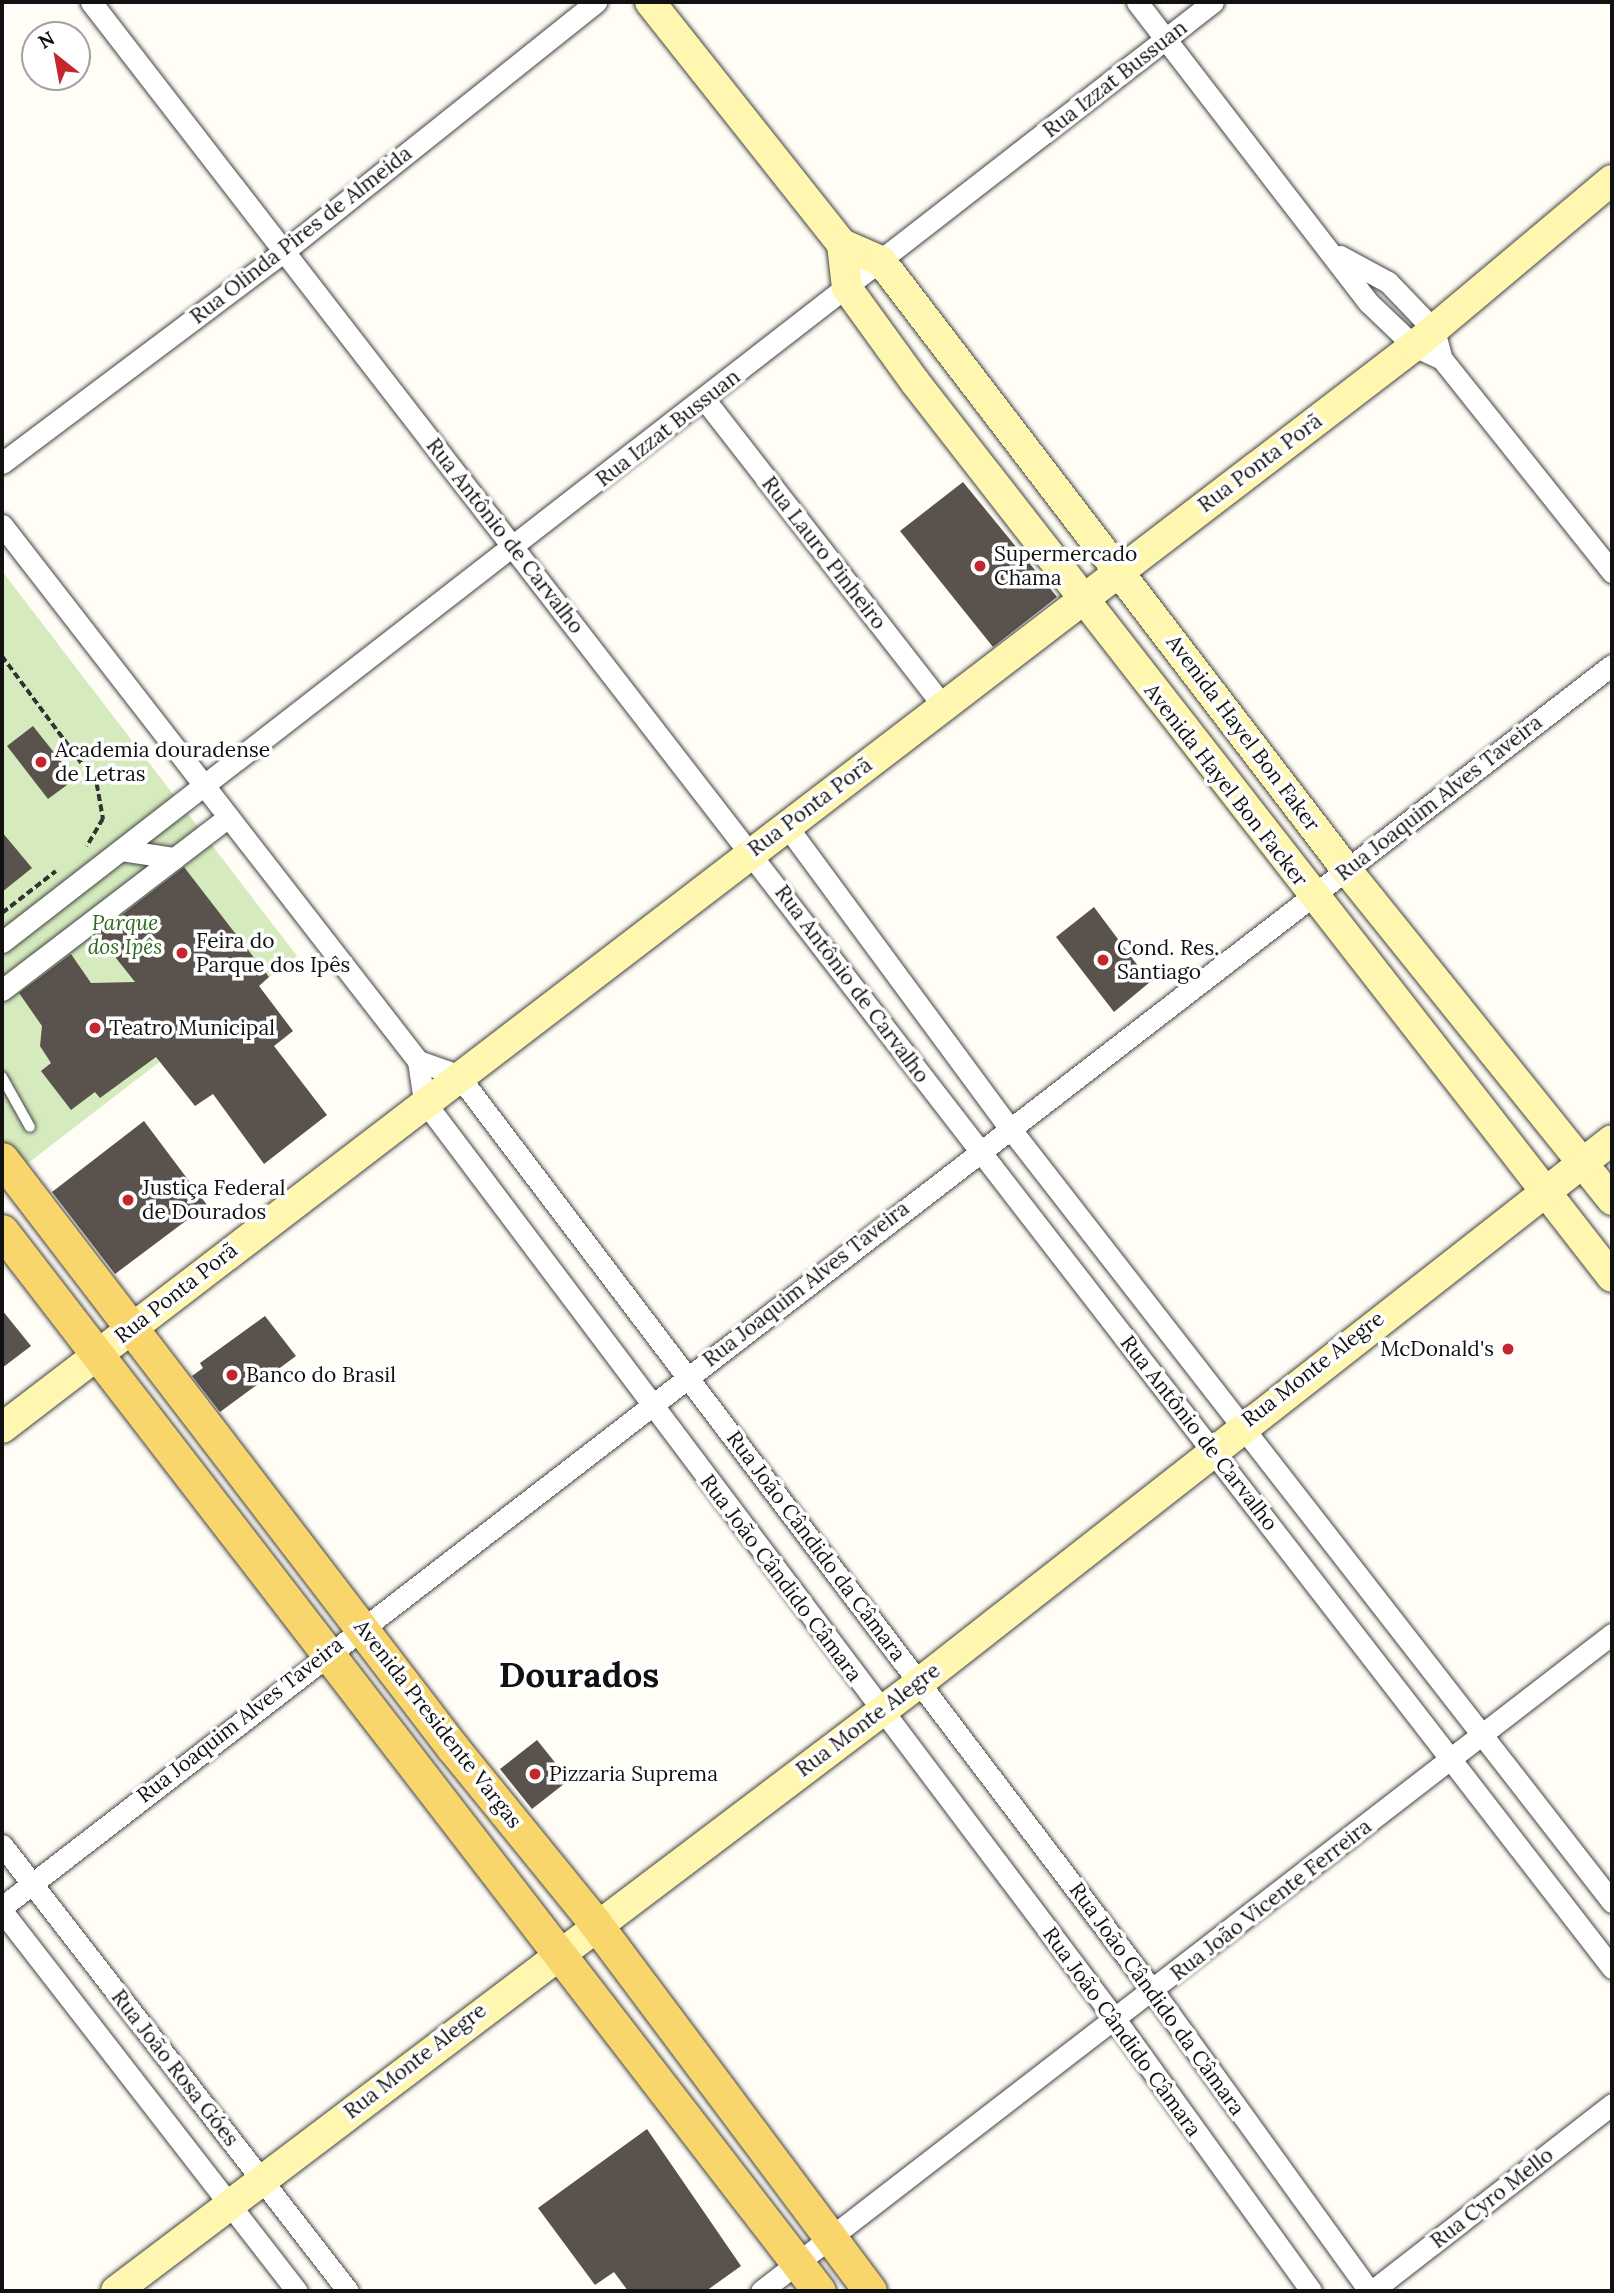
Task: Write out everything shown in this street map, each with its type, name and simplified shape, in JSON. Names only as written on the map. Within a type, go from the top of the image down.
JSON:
[{"type":"main road","name":"Avenida Presidente Vargas","points":[[2,1158],[130,1328],[595,1923],[870,2291]]},
{"type":"main road","name":"Avenida Presidente Vargas","points":[[2,1231],[95,1356],[325,1653],[561,1948],[819,2291]]},
{"type":"main road","points":[[734,2177],[768,2152]]},
{"type":"street","name":"Rua Antônio de Carvalho","points":[[91,2],[1454,1759],[1612,1968]]},
{"type":"street","name":"Rua Olinda Pires de Almeida","points":[[2,463],[283,252],[596,2]]},
{"type":"street","points":[[650,2],[842,244],[881,261]]},
{"type":"street","points":[[1137,2],[1338,255],[1388,282],[1424,338],[1612,572]]},
{"type":"street","name":"Rua Izzat Bussuan","points":[[2,942],[515,548],[1213,2]]},
{"type":"street","name":"Rua Ponta Porã","points":[[2,1428],[424,1101],[1424,338],[1612,180]]},
{"type":"street","points":[[842,244],[848,288]]},
{"type":"street","name":"Avenida Hayel Bon Faker","points":[[881,261],[1120,570],[1346,869],[1612,1200]]},
{"type":"street","name":"Avenida Hayel Bon Facker","points":[[848,288],[1312,896],[1612,1277]]},
{"type":"street","name":"Rua Lauro Pinheiro","points":[[705,400],[943,706]]},
{"type":"street","name":"Rua João Cândido Câmara","points":[[2,525],[226,819],[418,1061],[424,1101],[881,1712],[1115,2019],[1311,2291]]},
{"type":"street","name":"Rua Joaquim Alves Taveira","points":[[2,1909],[361,1625],[1612,665]]},
{"type":"street","points":[[2,990],[226,819]]},
{"type":"street","name":"Rua Antônio de Carvalho","points":[[786,825],[1009,1127],[1480,1738],[1612,1902]]},
{"type":"street","points":[[121,850],[174,858]]},
{"type":"street","points":[[418,1061],[458,1075]]},
{"type":"street","name":"Rua João Cândido da Câmara","points":[[458,1075],[1153,1991],[1370,2291]]},
{"type":"street","name":"Rua Monte Alegre","points":[[116,2291],[561,1948],[919,1683],[1241,1425],[1612,1140]]},
{"type":"street","name":"Rua João Vicente Ferreira","points":[[761,2291],[1454,1759],[1612,1634]]},
{"type":"street","name":"Rua João Rosa Góes","points":[[2,1846],[348,2291]]},
{"type":"street","name":"Rua João Rosa Góes","points":[[2,1909],[298,2291]]},
{"type":"street","name":"Rua Cyro Mello","points":[[1370,2291],[1612,2104]]},
{"type":"lane","points":[[2,1077],[30,1127]]},
{"type":"path","points":[[2,656],[104,802],[101,831],[78,853]]},
{"type":"path","points":[[2,913],[67,862]]},
{"type":"green space","name":"Parque dos Ipês","points":[[2,571],[297,956],[23,1167],[2,1141]]},
{"type":"building","name":"Supermercado Chama","points":[[963,482],[1057,597],[993,647],[900,531]]},
{"type":"building","name":"Academia douradense de Letras","points":[[33,726],[75,779],[48,799],[7,746]]},
{"type":"building","points":[[2,832],[32,868],[2,892]]},
{"type":"building","points":[[184,867],[269,977],[259,986],[293,1031],[274,1046],[327,1115],[264,1164],[213,1094],[195,1106],[156,1057],[100,1098],[95,1092],[71,1110],[41,1071],[51,1063],[40,1046],[42,1026],[19,993],[71,954],[91,983],[135,982],[97,934]]},
{"type":"building","name":"Cond. Res. Santiago","points":[[1094,907],[1150,982],[1114,1012],[1056,937]]},
{"type":"building","name":"Justiça Federal de Dourados","points":[[144,1121],[207,1205],[115,1274],[52,1192]]},
{"type":"building","points":[[2,1310],[31,1346],[2,1368]]},
{"type":"building","name":"Banco do Brasil","points":[[265,1316],[296,1356],[220,1412],[192,1376],[203,1368],[200,1363]]},
{"type":"building","name":"Pizzaria Suprema","points":[[537,1740],[569,1780],[532,1809],[500,1769]]},
{"type":"building","points":[[647,2129],[741,2266],[706,2291],[628,2291],[614,2272],[595,2285],[538,2208]]},
{"type":"place","name":"Supermercado Chama","points":[[980,566]]},
{"type":"place","name":"Academia douradense de Letras","points":[[41,762]]},
{"type":"place","name":"Feira do Parque dos Ipês","points":[[182,953]]},
{"type":"place","name":"Cond. Res. Santiago","points":[[1103,960]]},
{"type":"place","name":"Teatro Municipal","points":[[95,1028]]},
{"type":"place","name":"Justiça Federal de Dourados","points":[[128,1200]]},
{"type":"place","name":"McDonald's","points":[[1508,1349]]},
{"type":"place","name":"Banco do Brasil","points":[[232,1375]]},
{"type":"place","name":"Pizzaria Suprema","points":[[535,1774]]},
{"type":"district","name":"Dourados","points":[[579,1675]]}]
